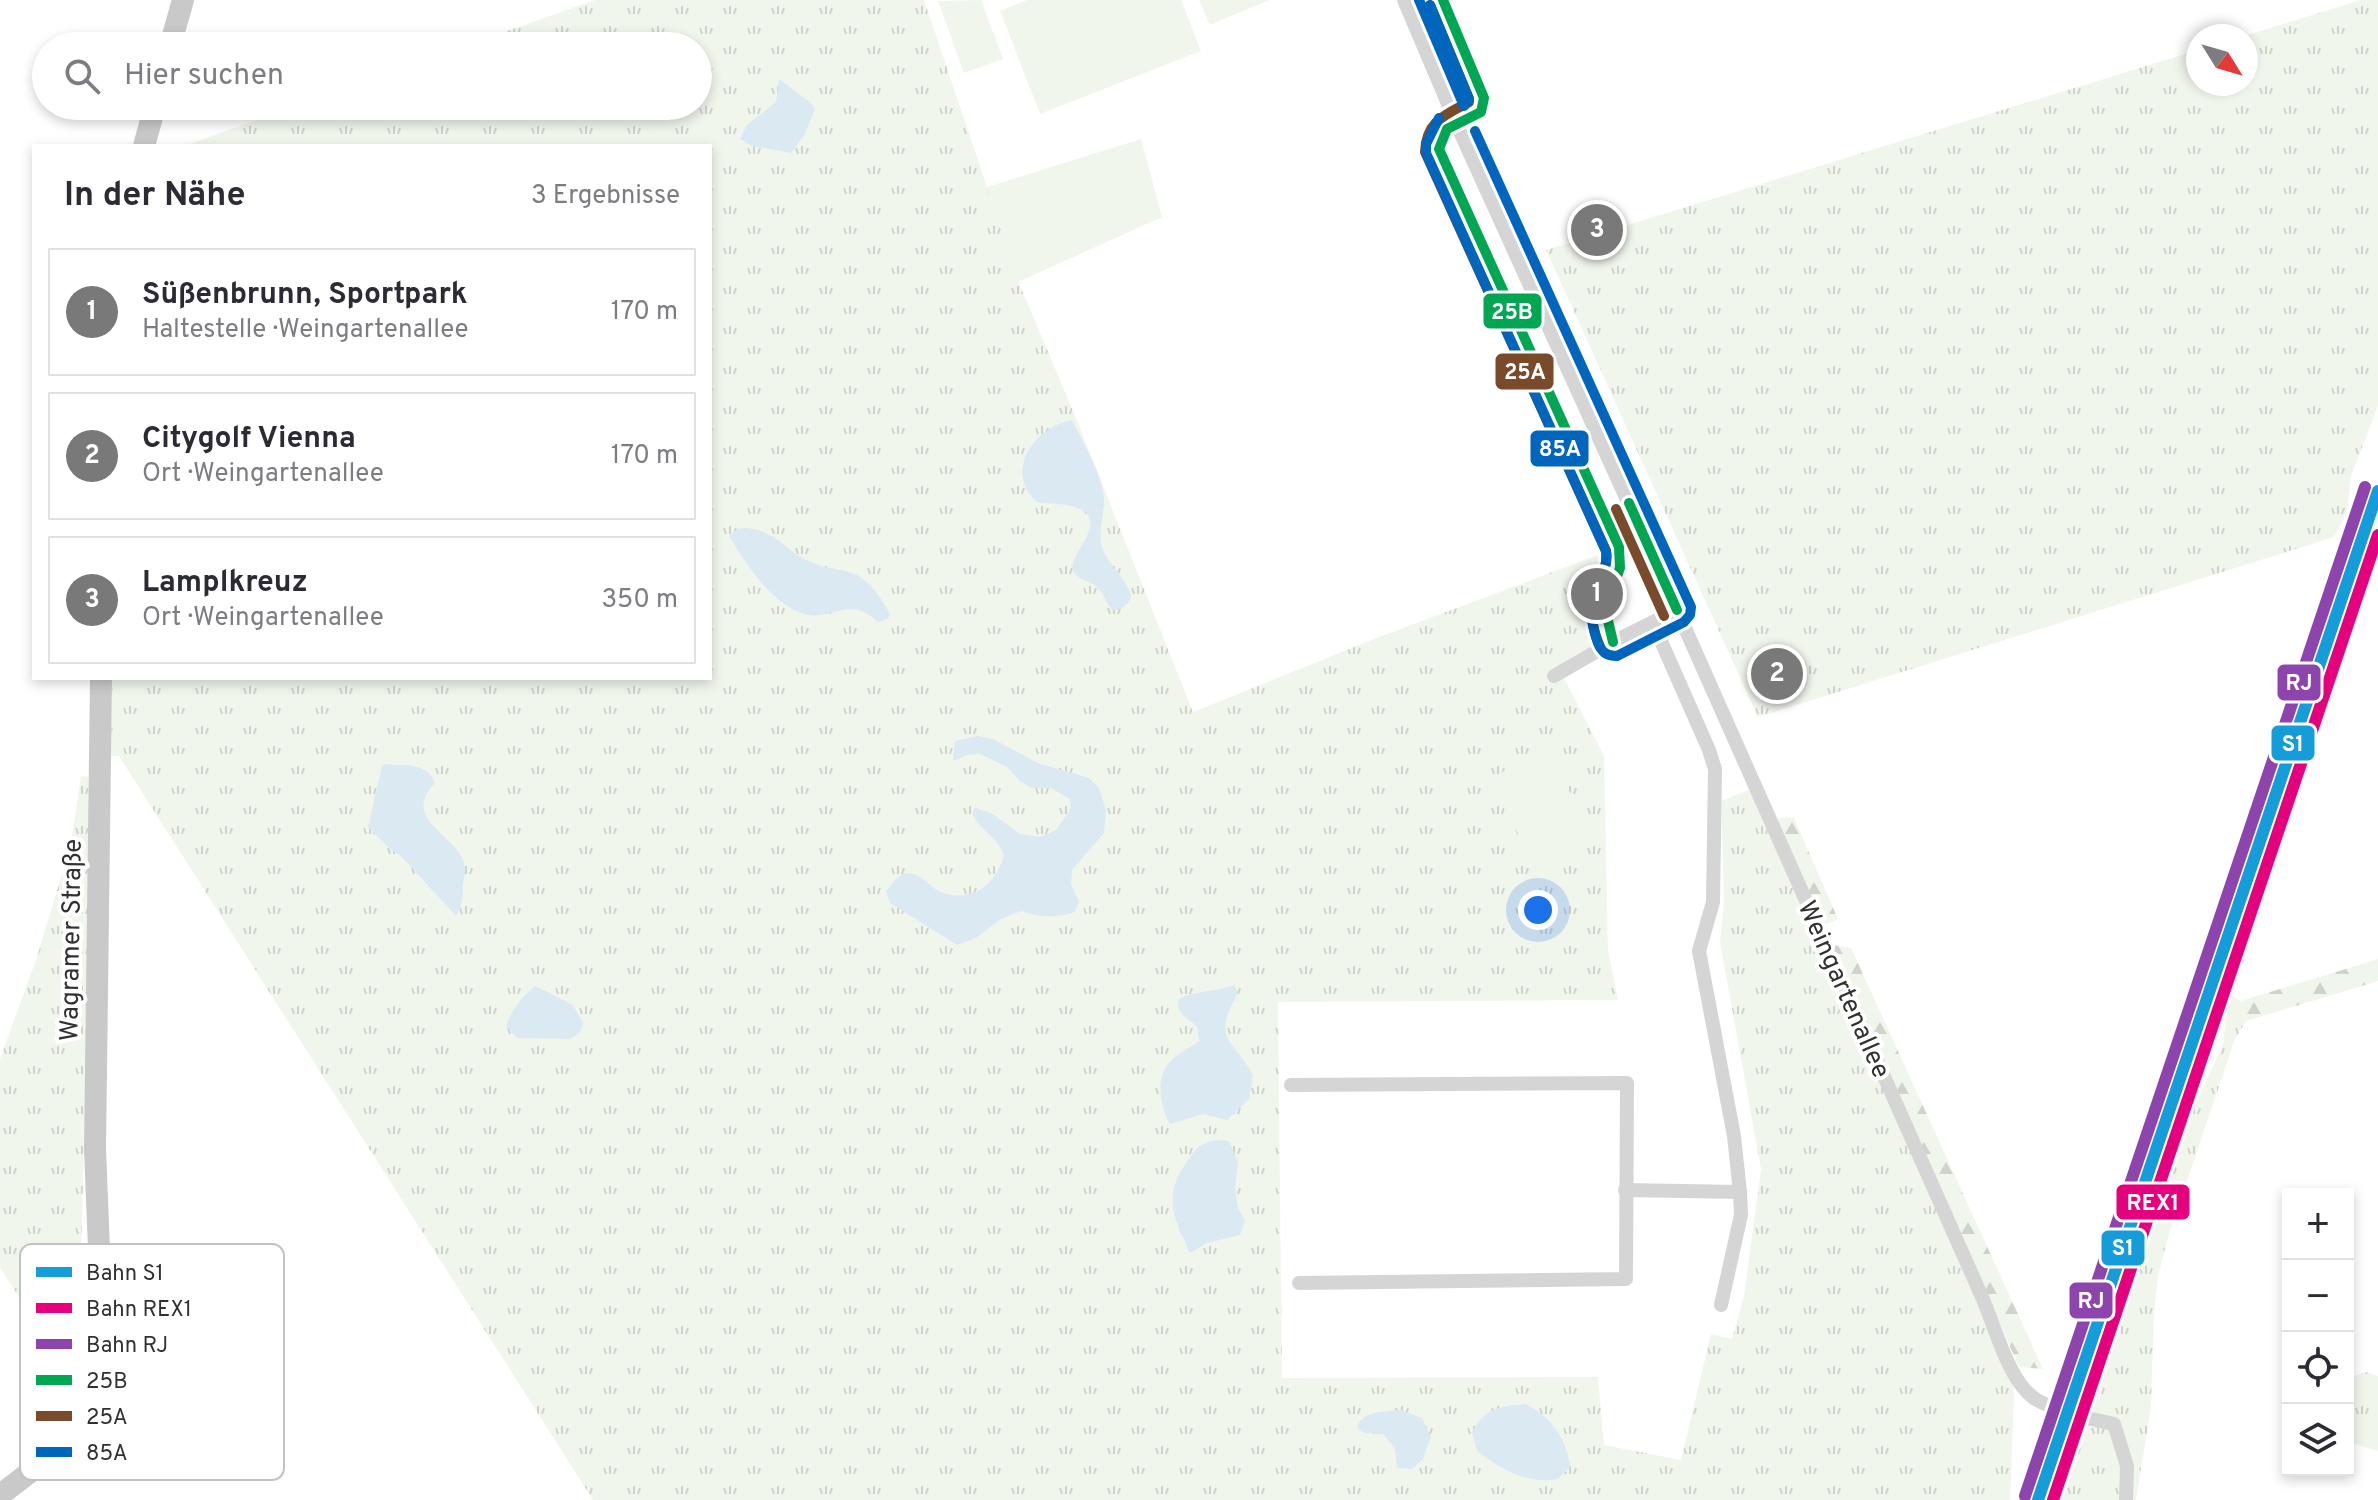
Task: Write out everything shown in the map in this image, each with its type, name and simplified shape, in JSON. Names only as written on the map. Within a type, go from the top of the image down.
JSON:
[{"type":"main road","points":[[174,32],[183,0]]},
{"type":"main road","points":[[145,144],[151,120]]},
{"type":"main road","name":"Wagramer Straße","points":[[97,1244],[95,1203],[101,680]]},
{"type":"main road","name":"Wagramer Straße","points":[[0,1495],[14,1473]]},
{"type":"street","name":"Weingartenallee","points":[[1404,0],[1457,125],[1677,610],[1982,1297],[2011,1369],[2036,1399],[2079,1416],[2114,1424],[2127,1466],[2126,1500]]},
{"type":"street","points":[[1443,0],[1484,98],[1481,112],[1443,134],[1439,149],[1619,547],[1621,571],[1605,606],[1605,620],[1613,642]]},
{"type":"street","points":[[1485,252],[1511,242]]},
{"type":"street","points":[[1554,676],[1677,610]]},
{"type":"street","points":[[1653,623],[1715,769],[1713,902],[1699,951],[1734,1136],[1741,1215],[1721,1305]]},
{"type":"street","points":[[1291,1085],[1627,1083],[1626,1279],[1299,1283]]},
{"type":"street","points":[[1625,1190],[1740,1192]]},
{"type":"green space","points":[[595,0],[924,0],[1020,285],[1193,712],[1379,637],[1619,547],[1607,598],[1613,642],[1561,672],[1604,756],[1608,950],[1618,1000],[1278,1002],[1282,1378],[1598,1377],[1604,1445],[1681,1460],[1711,1334],[1732,1339],[1744,1296],[1761,1169],[1720,942],[1724,900],[1721,801],[1756,787],[2011,1369],[2014,1396],[2010,1500],[593,1500],[119,756],[111,756],[112,680],[712,680],[712,144],[190,144],[257,120],[712,120],[712,32],[505,32]]},
{"type":"green space","points":[[981,0],[1003,59],[964,73],[938,1]]},
{"type":"green space","points":[[1027,0],[1181,0],[1201,51],[1040,114],[1000,11]]},
{"type":"green space","points":[[1199,0],[1269,0],[1210,25]]},
{"type":"green space","points":[[2361,0],[2378,0],[2378,406],[2351,476],[2347,513],[2334,537],[1758,717],[1546,250],[2186,54],[2186,96],[2258,96],[2258,32]]},
{"type":"green space","points":[[1141,139],[1162,217],[1018,282],[987,187]]},
{"type":"green space","points":[[1545,748],[1598,842],[1541,874],[1488,780]]},
{"type":"green space","points":[[81,776],[88,777],[91,827],[81,1244],[20,1244],[20,1298],[0,1268],[0,1059],[37,957],[71,844]]},
{"type":"green space","points":[[1775,818],[1794,818],[1838,919],[1822,926]]},
{"type":"green space","points":[[1832,945],[1851,948],[2043,1369],[2019,1367]]},
{"type":"green space","points":[[2378,959],[2378,981],[2246,1021],[2241,1001]]},
{"type":"green space","points":[[2229,994],[2241,1001],[2246,1021],[2235,1039],[2169,1234],[2158,1276],[2151,1407],[2136,1500],[2055,1500],[2174,1151],[2223,1045]]},
{"type":"green space","points":[[2367,1372],[2378,1376],[2378,1451],[2354,1444],[2354,1376]]},
{"type":"shaded area","points":[[779,79],[815,109],[805,134],[791,153],[752,146],[740,139],[747,125],[776,102]]},
{"type":"shaded area","points":[[1072,420],[1101,482],[1103,550],[1131,593],[1126,605],[1112,611],[1097,587],[1073,571],[1076,556],[1090,529],[1086,513],[1075,507],[1037,502],[1027,490],[1023,478],[1023,465],[1035,441],[1058,424]]},
{"type":"shaded area","points":[[747,528],[774,537],[811,562],[859,576],[881,598],[890,614],[888,619],[878,622],[867,614],[848,609],[811,615],[801,613],[779,600],[759,580],[729,536],[737,529]]},
{"type":"shaded area","points":[[977,736],[993,739],[1038,763],[1089,778],[1099,788],[1106,810],[1104,833],[1072,870],[1071,885],[1079,901],[1075,912],[1048,916],[1021,911],[1001,919],[976,938],[957,945],[890,903],[886,891],[903,874],[910,873],[943,893],[954,895],[974,893],[990,882],[1004,855],[975,819],[972,813],[975,808],[991,813],[1020,834],[1040,837],[1056,830],[1071,809],[1070,799],[1051,788],[1031,788],[1007,767],[980,754],[953,761],[955,741]]},
{"type":"shaded area","points":[[382,766],[421,768],[435,783],[426,796],[424,808],[427,818],[454,846],[465,867],[462,902],[456,916],[402,857],[368,827]]},
{"type":"shaded area","points":[[1234,985],[1238,993],[1226,1020],[1226,1030],[1232,1045],[1253,1075],[1249,1099],[1227,1120],[1203,1114],[1170,1124],[1161,1094],[1164,1071],[1175,1058],[1199,1041],[1197,1026],[1180,1012],[1179,999]]},
{"type":"shaded area","points":[[535,986],[573,1005],[583,1023],[580,1032],[570,1039],[517,1038],[506,1026],[518,1004]]},
{"type":"shaded area","points":[[1214,1140],[1229,1141],[1238,1162],[1235,1188],[1238,1208],[1245,1221],[1240,1235],[1207,1243],[1190,1253],[1175,1218],[1174,1187],[1195,1151]]},
{"type":"shaded area","points":[[1525,1404],[1549,1421],[1565,1447],[1570,1467],[1558,1479],[1525,1478],[1495,1464],[1477,1451],[1472,1432],[1482,1418],[1500,1408]]},
{"type":"shaded area","points":[[1401,1410],[1422,1418],[1431,1437],[1423,1459],[1412,1469],[1397,1468],[1395,1448],[1383,1434],[1364,1433],[1357,1428],[1369,1415]]},
{"type":"rail line","name":"RJ","points":[[2025,1496],[2365,487]]},
{"type":"rail line","name":"S1","points":[[2038,1500],[2378,491]]},
{"type":"rail line","name":"REX1","points":[[2053,1500],[2378,535]]},
{"type":"transit line","name":"85A","points":[[1419,0],[1464,106],[1469,99],[1430,5]]},
{"type":"transit line","name":"25B","points":[[1443,0],[1484,98],[1481,112],[1447,129],[1439,149],[1619,547],[1620,568],[1605,608],[1613,642]]},
{"type":"transit line","name":"25A","points":[[1430,5],[1469,102],[1438,120],[1429,133],[1425,152],[1606,551],[1605,566],[1592,611],[1600,647]]},
{"type":"transit line","name":"85A","points":[[1439,118],[1426,144],[1426,153],[1606,551],[1605,568],[1592,599],[1592,618],[1601,649],[1617,656],[1684,622],[1690,615],[1691,607],[1475,131]]},
{"type":"transit line","name":"25B","points":[[1629,503],[1677,610]]},
{"type":"transit line","name":"25A","points":[[1616,509],[1664,616]]},
{"type":"place","name":"Lamplkreuz","points":[[1597,230]]},
{"type":"place","name":"Süßenbrunn, Sportpark","points":[[1597,594]]},
{"type":"place","name":"Citygolf Vienna","points":[[1777,674]]}]
